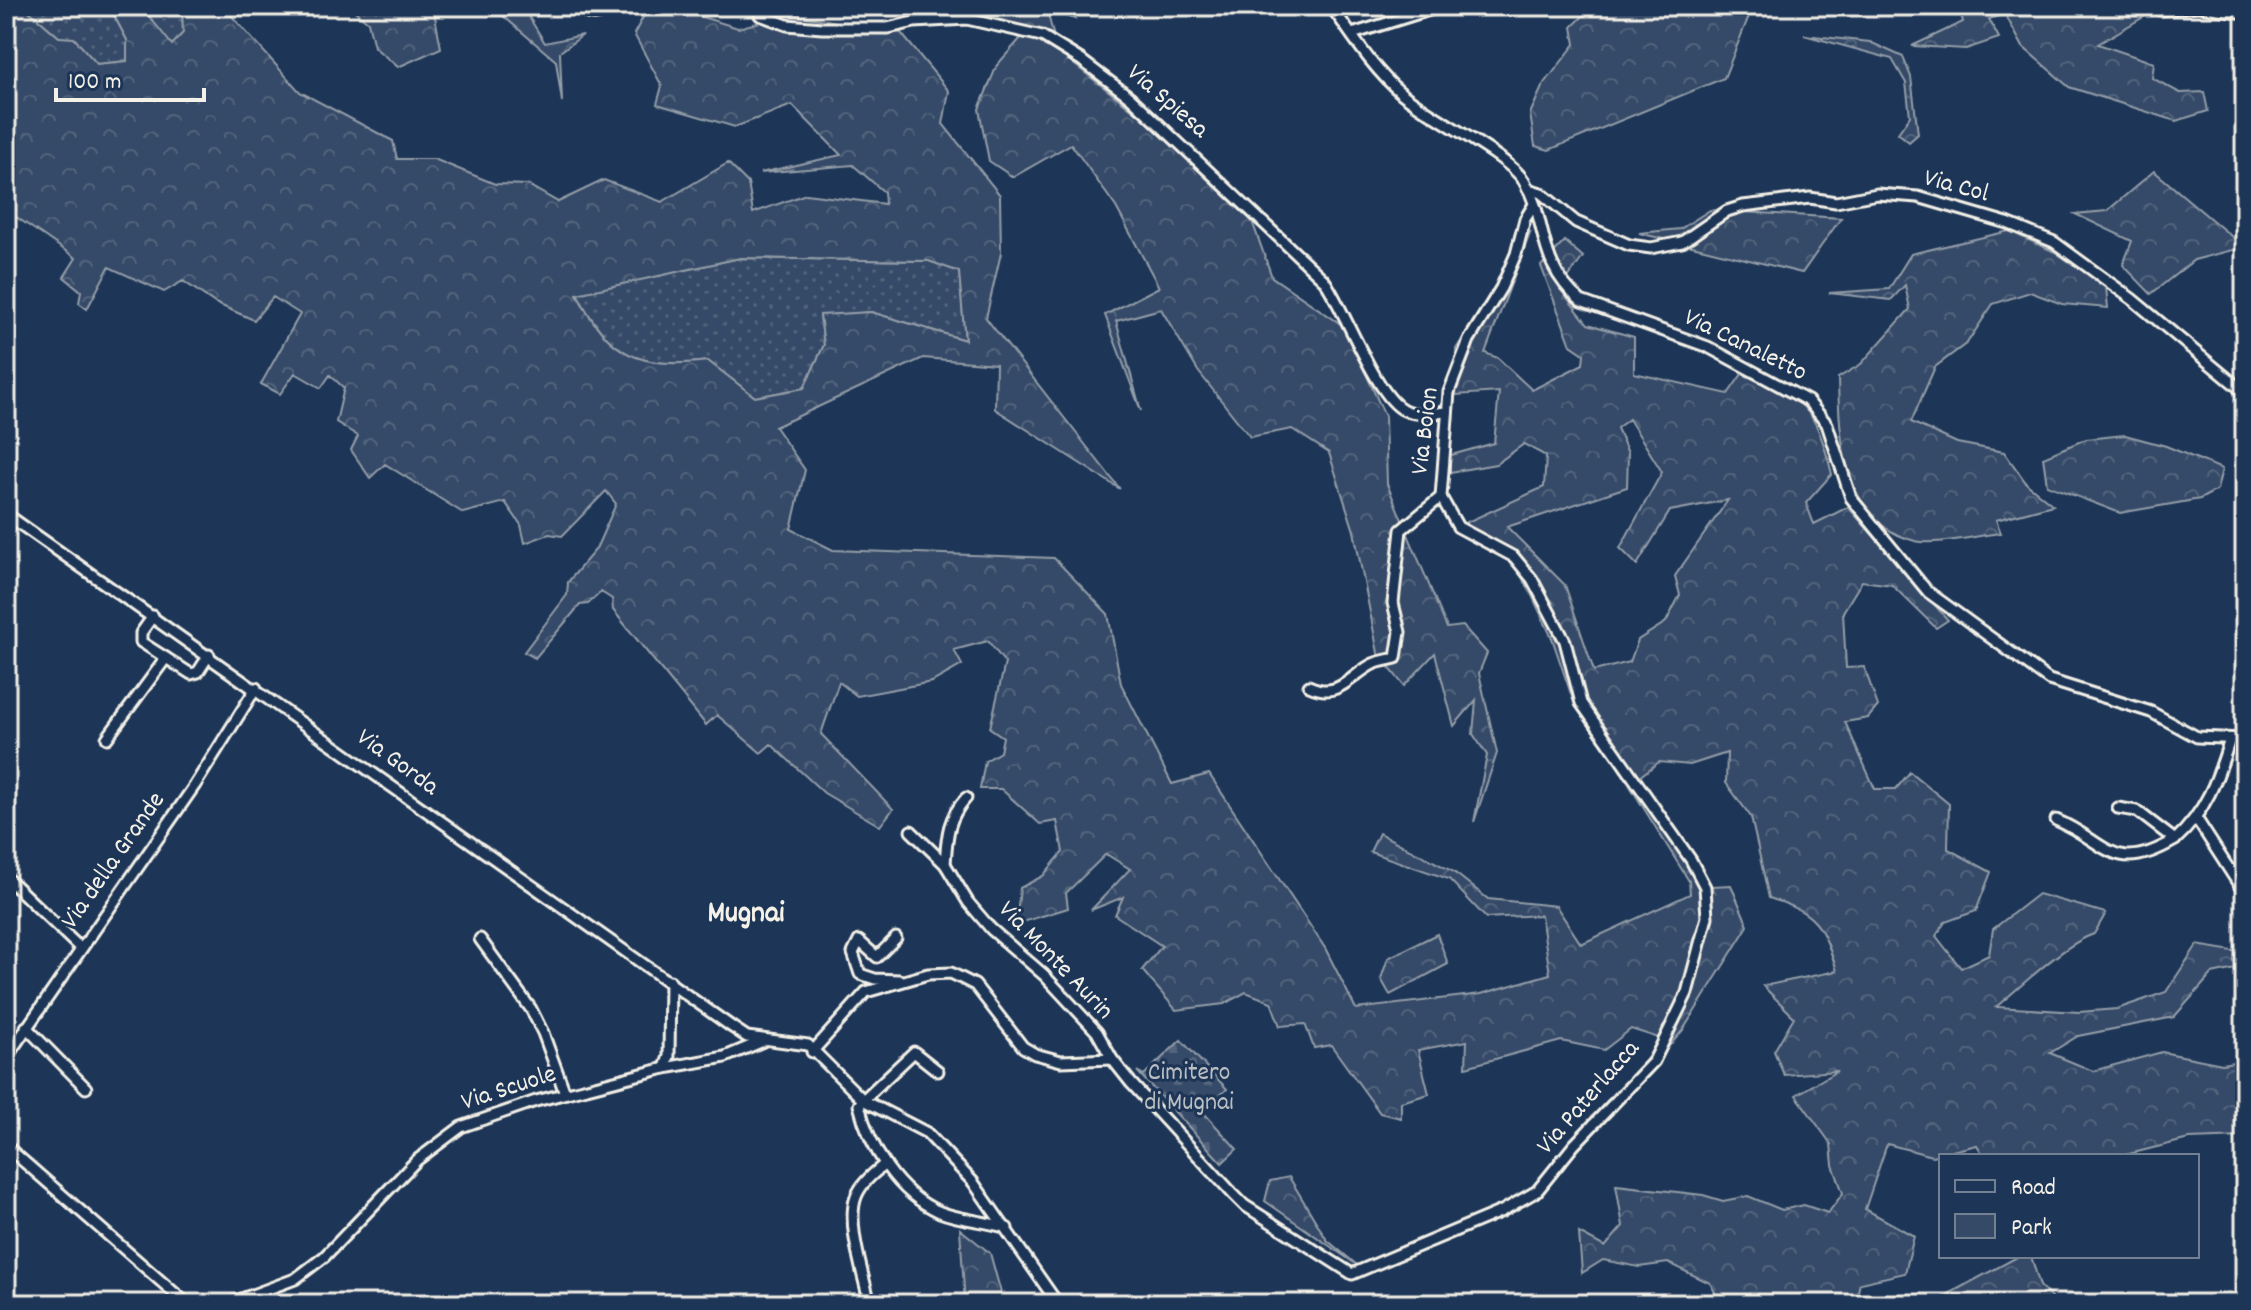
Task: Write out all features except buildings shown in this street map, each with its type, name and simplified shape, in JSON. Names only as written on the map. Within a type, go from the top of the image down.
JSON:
[{"type":"street","points":[[579,6],[584,13],[593,15],[616,6]]},
{"type":"street","name":"Via Spiesa","points":[[758,6],[760,15],[769,20],[822,28],[888,28],[942,19],[983,21],[1042,36],[1081,60],[1130,97],[1324,280],[1344,310],[1389,400],[1415,413],[1447,412]]},
{"type":"street","name":"Via Canaletto","points":[[1331,6],[1399,92],[1507,164],[1528,189],[1550,261],[1567,288],[1581,301],[1708,347],[1815,406],[1827,424],[1851,498],[1944,607],[2049,680],[2151,712],[2197,737],[2245,739]]},
{"type":"street","points":[[1352,34],[1442,6]]},
{"type":"street","points":[[2160,10],[2198,6],[2245,13]]},
{"type":"street","name":"Via Col","points":[[1528,189],[1541,193],[1576,222],[1629,245],[1651,248],[1682,242],[1727,211],[1743,206],[1810,198],[1836,202],[1877,194],[1918,197],[2007,223],[2054,242],[2132,299],[2238,387],[2245,398]]},
{"type":"street","name":"Via Boion","points":[[1309,686],[1321,692],[1343,688],[1372,664],[1396,658],[1400,632],[1393,603],[1401,530],[1441,497],[1449,392],[1469,340],[1501,288],[1516,254],[1525,219],[1533,206]]},
{"type":"street","name":"Via Paterlacca","points":[[1233,1194],[1244,1205],[1352,1274],[1513,1206],[1537,1191],[1574,1145],[1654,1061],[1687,993],[1707,917],[1705,887],[1672,830],[1581,703],[1565,641],[1532,579],[1514,557],[1458,527],[1441,497]]},
{"type":"street","name":"Via Gorda","points":[[6,514],[747,1037],[764,1041]]},
{"type":"street","points":[[153,616],[140,640],[191,674],[198,672],[209,655]]},
{"type":"street","points":[[107,738],[166,658]]},
{"type":"street","name":"Via della Grande","points":[[6,1058],[195,785],[256,688]]},
{"type":"street","points":[[2056,820],[2080,830],[2095,846],[2111,854],[2139,855],[2175,840],[2196,818],[2215,784],[2230,739]]},
{"type":"street","points":[[945,864],[947,828],[952,813],[966,798]]},
{"type":"street","points":[[2118,808],[2137,811],[2175,840]]},
{"type":"street","points":[[2196,818],[2245,894]]},
{"type":"street","name":"Via Monte Aurin","points":[[911,831],[945,864],[976,911],[1044,975],[1097,1032],[1112,1059],[1233,1194]]},
{"type":"street","points":[[6,877],[80,948]]},
{"type":"street","points":[[896,938],[877,957],[859,941],[854,947],[853,960],[856,968],[867,977],[902,981]]},
{"type":"street","points":[[480,939],[531,1009],[565,1093]]},
{"type":"street","points":[[812,1052],[866,992],[902,981],[951,973],[975,985],[1023,1047],[1035,1054],[1061,1061],[1112,1059]]},
{"type":"street","points":[[665,1068],[669,1056],[670,981]]},
{"type":"street","points":[[26,1027],[86,1088]]},
{"type":"street","points":[[764,1041],[808,1045],[863,1100],[927,1133],[973,1182],[1058,1304]]},
{"type":"street","name":"Via Scuole","points":[[228,1304],[295,1279],[324,1257],[417,1160],[461,1127],[565,1093],[665,1068],[725,1057],[764,1041]]},
{"type":"street","points":[[938,1071],[914,1052],[863,1100],[859,1105],[871,1142],[885,1164],[907,1187],[940,1212],[1007,1228]]},
{"type":"street","points":[[6,1146],[187,1304]]},
{"type":"street","points":[[870,1304],[853,1223],[854,1207],[856,1196],[868,1178],[885,1164]]},
{"type":"green space","points":[[6,6],[23,6],[59,37],[74,38],[97,64],[127,61],[127,40],[109,6],[141,6],[172,45],[183,33],[182,6],[223,6],[300,92],[393,141],[397,159],[434,159],[495,184],[528,185],[558,202],[604,180],[662,202],[728,163],[748,183],[753,213],[806,194],[885,204],[884,192],[853,165],[760,173],[841,155],[792,105],[735,127],[657,104],[662,86],[634,34],[649,6],[666,6],[738,28],[791,14],[901,33],[949,91],[943,124],[1000,195],[1001,253],[986,318],[1120,489],[995,409],[996,364],[923,358],[775,427],[805,470],[791,529],[833,550],[1054,558],[1108,614],[1121,684],[1172,784],[1209,774],[1325,948],[1356,1009],[1481,994],[1550,974],[1541,915],[1486,918],[1449,879],[1370,852],[1379,833],[1454,872],[1488,899],[1556,906],[1581,944],[1690,894],[1689,881],[1615,762],[1575,706],[1552,638],[1528,587],[1512,562],[1465,523],[1544,487],[1546,456],[1524,444],[1496,464],[1450,472],[1448,456],[1494,443],[1499,392],[1456,395],[1456,349],[1531,231],[1485,353],[1498,358],[1532,390],[1583,364],[1584,354],[1571,345],[1541,266],[1565,241],[1583,257],[1560,289],[1588,324],[1634,337],[1634,373],[1728,394],[1742,374],[1794,399],[1805,408],[1819,433],[1832,474],[1806,503],[1814,524],[1848,507],[1948,620],[1936,628],[1892,585],[1862,581],[1843,612],[1846,668],[1864,667],[1878,706],[1868,718],[1845,722],[1875,789],[1896,789],[1910,772],[1949,804],[1948,849],[1991,872],[1976,911],[1945,922],[1936,936],[1961,968],[1989,955],[1993,929],[2038,894],[2106,913],[2094,934],[2057,956],[1996,1007],[2079,1012],[2117,1009],[2166,992],[2197,945],[2245,953],[2245,967],[2212,974],[2174,1017],[2078,1036],[2050,1053],[2093,1071],[2162,1052],[2222,1064],[2245,1060],[2245,1137],[2189,1139],[2129,1154],[1983,1154],[1977,1145],[1932,1156],[1887,1144],[1865,1209],[1914,1236],[1905,1273],[1860,1283],[1855,1304],[1710,1304],[1718,1298],[1710,1283],[1668,1263],[1639,1267],[1603,1260],[1582,1273],[1579,1233],[1605,1247],[1623,1226],[1616,1185],[1703,1195],[1723,1201],[1748,1196],[1782,1210],[1804,1205],[1828,1213],[1843,1193],[1833,1165],[1831,1144],[1796,1095],[1837,1071],[1784,1075],[1774,1051],[1794,1017],[1763,986],[1837,971],[1827,942],[1815,922],[1798,909],[1769,898],[1751,817],[1726,783],[1727,753],[1690,765],[1659,762],[1639,777],[1711,886],[1731,885],[1748,926],[1683,1030],[1622,1101],[1659,1038],[1631,1029],[1604,1050],[1561,1041],[1466,1067],[1467,1041],[1418,1050],[1429,1094],[1401,1102],[1401,1118],[1380,1113],[1331,1045],[1314,1048],[1305,1024],[1280,1026],[1271,1002],[1246,992],[1224,1004],[1176,1010],[1142,970],[1162,946],[1115,915],[1123,897],[1091,910],[1130,869],[1106,854],[1066,893],[1068,908],[1016,924],[1020,888],[1043,876],[1063,852],[1057,821],[1040,824],[1001,789],[980,789],[985,761],[1000,752],[1003,737],[990,728],[1005,663],[988,641],[954,650],[962,665],[932,682],[857,696],[839,682],[821,734],[893,809],[880,826],[824,793],[771,744],[761,753],[717,715],[706,725],[613,610],[612,599],[601,592],[588,604],[580,605],[535,658],[524,652],[567,595],[568,582],[596,549],[616,504],[606,491],[562,536],[549,534],[525,543],[521,525],[505,502],[463,513],[385,464],[370,478],[351,450],[358,436],[336,422],[344,388],[330,375],[321,388],[295,373],[280,394],[261,384],[300,314],[273,297],[254,320],[215,303],[183,281],[164,292],[109,267],[87,309],[79,303],[81,291],[64,277],[76,258],[6,210]],"holes":[[[740,258],[929,261],[959,272],[965,340],[871,312],[820,315],[824,345],[804,388],[755,397],[708,361],[663,363],[629,354],[601,332],[577,294]],[[1629,419],[1662,472],[1620,548],[1637,565],[1670,511],[1728,500],[1675,576],[1680,595],[1666,622],[1638,640],[1630,662],[1594,671],[1565,585],[1507,527],[1627,487],[1628,453],[1617,428]]]},
{"type":"green space","points":[[23,6],[109,6],[127,40],[127,61],[97,64],[74,39],[59,37]]},
{"type":"green space","points":[[141,6],[182,6],[183,33],[172,46]]},
{"type":"green space","points":[[349,6],[433,6],[441,48],[398,67],[374,47],[368,22]]},
{"type":"green space","points":[[508,6],[522,6],[545,43],[583,35],[560,52],[562,102],[556,61],[502,15]]},
{"type":"green space","points":[[970,6],[992,6],[1017,14],[1031,6],[1078,6],[1075,19],[1047,11],[1058,52],[1146,120],[1252,221],[1272,277],[1345,327],[1385,416],[1387,484],[1447,628],[1463,626],[1487,653],[1479,673],[1497,753],[1474,822],[1487,755],[1473,734],[1476,700],[1454,726],[1435,653],[1404,686],[1378,653],[1354,531],[1329,453],[1292,429],[1250,437],[1198,371],[1161,309],[1116,321],[1141,411],[1105,315],[1159,287],[1116,207],[1071,144],[1013,177],[989,161],[979,109],[997,65],[1021,38],[973,11]]},
{"type":"green space","points":[[1593,6],[1753,6],[1724,78],[1549,150],[1535,146],[1530,114],[1542,87],[1575,44],[1572,27]]},
{"type":"green space","points":[[1959,6],[2162,6],[2098,44],[2154,63],[2152,78],[2180,93],[2204,92],[2208,111],[2176,121],[2069,87],[2023,47],[2005,14],[1989,19],[1999,38],[1966,49],[1912,46],[1963,22]]},
{"type":"green space","points":[[1804,35],[1870,42],[1903,57],[1911,77],[1918,134],[1909,142],[1898,133],[1910,116],[1906,83],[1892,59]]},
{"type":"green space","points":[[2154,171],[2244,247],[2194,260],[2151,294],[2123,265],[2132,241],[2075,214],[2107,211]]},
{"type":"green space","points":[[1710,210],[1841,218],[1802,273],[1639,233],[1680,229]]},
{"type":"green space","points":[[2009,231],[2055,252],[2106,287],[2108,308],[2062,304],[2030,292],[1993,304],[1967,343],[1935,367],[1911,422],[1957,443],[2004,452],[2027,484],[2053,505],[1996,520],[2001,533],[1945,541],[1915,541],[1891,531],[1873,516],[1859,497],[1844,451],[1838,378],[1861,364],[1910,309],[1905,285],[1891,300],[1829,293],[1889,289],[1911,254]]},
{"type":"green space","points":[[740,258],[929,261],[959,271],[965,340],[871,312],[820,316],[824,345],[804,388],[755,397],[708,361],[663,363],[629,354],[601,332],[577,293]]},
{"type":"green space","points":[[2125,435],[2166,446],[2222,469],[2217,490],[2200,499],[2120,513],[2047,485],[2043,457],[2086,439]]},
{"type":"green space","points":[[1437,934],[1448,964],[1390,995],[1381,979],[1388,958]]},
{"type":"green space","name":"Cimitero di Mugnai","points":[[1181,1040],[1227,1089],[1203,1112],[1237,1149],[1222,1163],[1137,1071],[1144,1075]]},
{"type":"green space","points":[[1289,1177],[1327,1240],[1357,1265],[1265,1201],[1270,1181]]},
{"type":"green space","points":[[960,1229],[990,1253],[1004,1304],[965,1304]]},
{"type":"green space","points":[[2015,1258],[2032,1258],[2040,1286],[2057,1304],[1930,1304]]},
{"type":"district","name":"Mugnai","points":[[746,915]]}]
